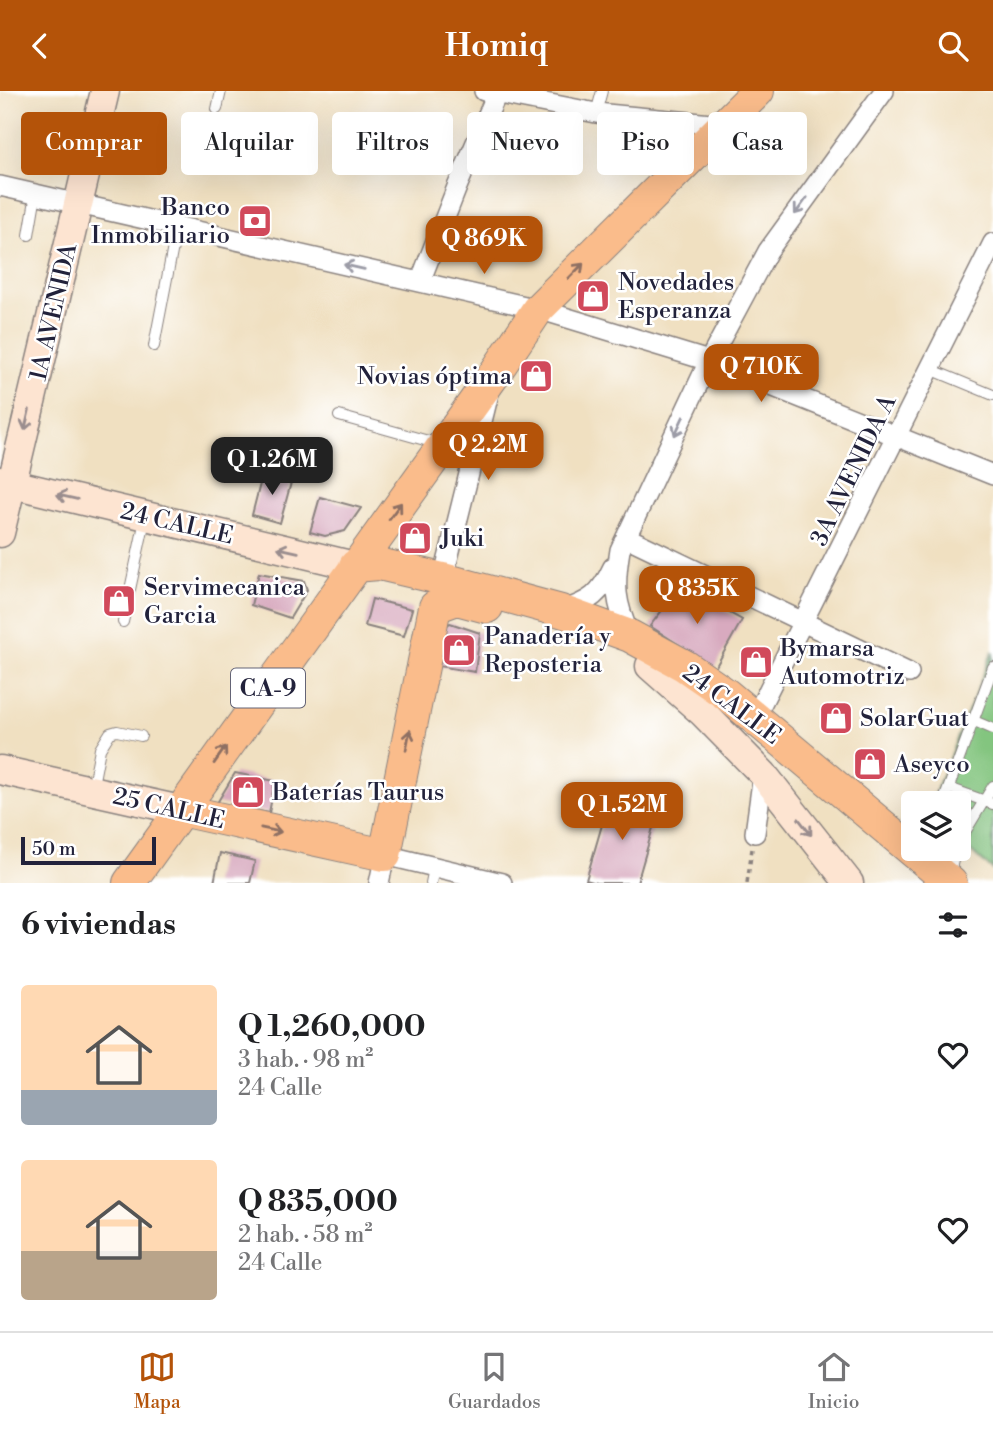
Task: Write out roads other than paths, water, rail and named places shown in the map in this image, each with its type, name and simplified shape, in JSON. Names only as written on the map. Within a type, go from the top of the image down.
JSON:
[{"type":"main road","points":[[736,112],[758,91]]},
{"type":"main road","points":[[355,566],[493,376],[538,309],[708,139]]},
{"type":"main road","name":"24 CALLE","points":[[355,566],[375,576],[425,591],[430,596],[439,593],[561,611],[631,636],[685,666],[755,717],[924,871]]},
{"type":"main road","name":"CA-9","points":[[130,883],[355,566]]},
{"type":"main road","points":[[382,869],[439,593]]},
{"type":"main road","name":"24 CALLE","points":[[439,593],[448,601],[460,599],[599,643],[680,683],[733,720],[804,779],[924,871]]},
{"type":"main road","points":[[631,636],[650,666]]},
{"type":"main road","name":"25 CALLE","points":[[180,810],[382,869]]},
{"type":"street","name":"1A AVENIDA","points":[[0,533],[6,483],[105,91]]},
{"type":"street","points":[[561,611],[590,600],[598,593],[709,361],[768,251],[884,91]]},
{"type":"street","points":[[420,282],[493,92],[596,113],[708,124]]},
{"type":"street","points":[[0,186],[538,309],[709,361],[993,475]]},
{"type":"street","name":"3A AVENIDA A","points":[[755,717],[993,243]]},
{"type":"street","points":[[439,593],[493,376]]},
{"type":"street","name":"24 CALLE","points":[[6,483],[355,566]]},
{"type":"street","points":[[623,543],[804,622],[909,673]]},
{"type":"street","points":[[623,543],[616,576],[616,598],[631,636]]},
{"type":"street","name":"24 CALLE","points":[[650,666],[702,712],[763,774],[849,883]]},
{"type":"street","name":"25 CALLE","points":[[0,769],[180,810]]},
{"type":"street","points":[[754,833],[763,774]]},
{"type":"street","name":"25 CALLE","points":[[382,869],[502,883]]},
{"type":"lane","points":[[217,109],[221,91]]},
{"type":"lane","points":[[596,113],[602,91]]},
{"type":"lane","points":[[29,235],[36,194]]},
{"type":"lane","points":[[154,346],[177,226]]},
{"type":"lane","points":[[930,369],[993,395]]},
{"type":"lane","points":[[339,416],[443,446]]},
{"type":"lane","points":[[123,622],[146,516]]},
{"type":"lane","points":[[948,791],[993,667]]},
{"type":"lane","points":[[972,720],[993,729]]},
{"type":"lane","points":[[92,790],[100,749],[110,733],[117,731],[141,736]]},
{"type":"lane","points":[[971,825],[988,802],[993,786]]},
{"type":"lane","points":[[949,788],[988,802]]},
{"type":"lane","points":[[924,871],[939,861]]},
{"type":"place","name":"Banco Inmobiliario","points":[[255,221]]},
{"type":"place","name":"Novedades Esperanza","points":[[593,296]]},
{"type":"place","name":"Novias óptima","points":[[536,376]]},
{"type":"place","name":"Juki","points":[[415,538]]},
{"type":"place","name":"Servimecanica Garcia","points":[[119,601]]},
{"type":"place","name":"Panadería y Reposteria","points":[[459,650]]},
{"type":"place","name":"Bymarsa Automotriz","points":[[756,662]]},
{"type":"place","name":"SolarGuat","points":[[836,718]]},
{"type":"place","name":"Aseyco","points":[[870,764]]},
{"type":"place","name":"Baterías Taurus","points":[[248,792]]}]
